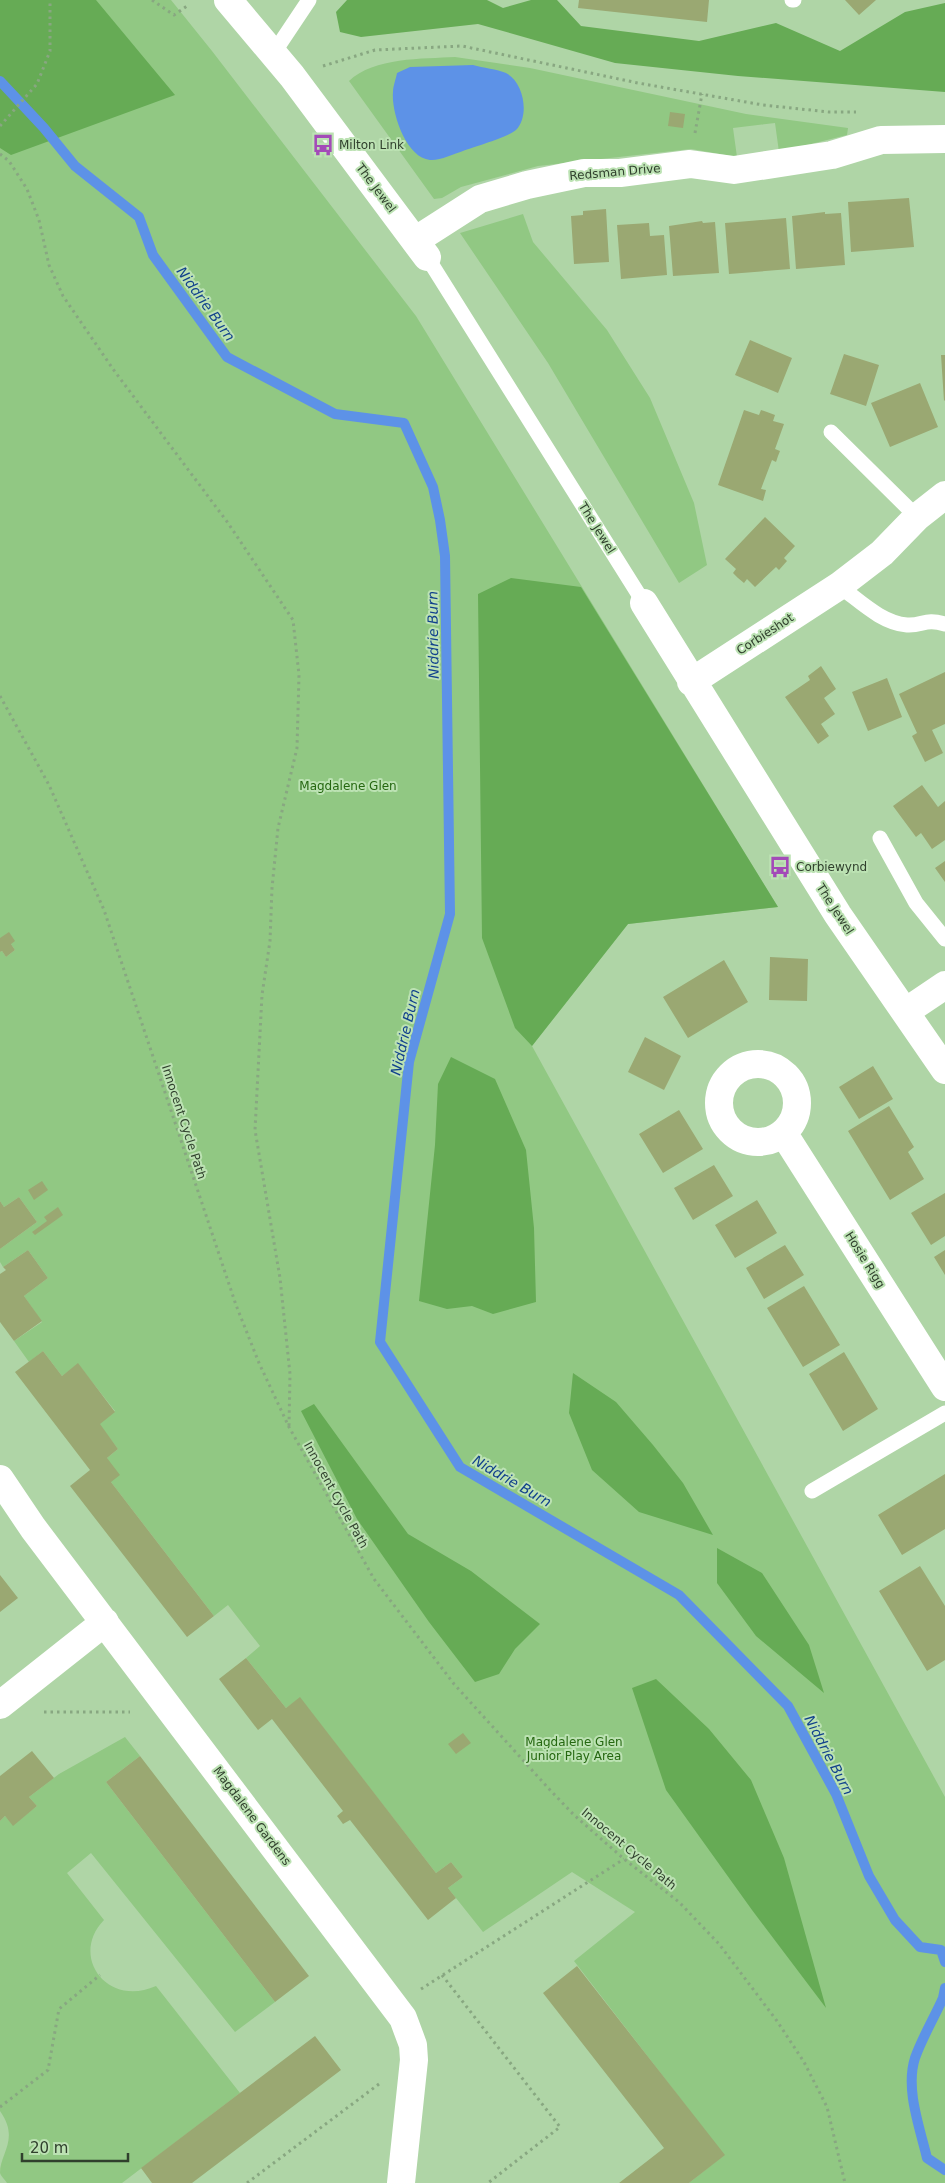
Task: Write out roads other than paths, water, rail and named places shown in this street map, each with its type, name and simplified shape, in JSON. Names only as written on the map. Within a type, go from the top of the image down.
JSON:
[{"type":"street","name":"The Jewel","points":[[228,0],[292,76],[422,249]]},
{"type":"street","name":"Redsman Drive","points":[[422,249],[480,199],[527,185],[584,172],[620,174],[690,164],[734,170],[832,155],[881,140],[945,139]]},
{"type":"street","name":"Corbieshot","points":[[691,682],[839,586],[882,553],[917,517],[945,495]]},
{"type":"street","name":"The Jewel","points":[[644,603],[691,682],[838,915],[945,1070]]},
{"type":"street","points":[[905,1012],[945,986]]},
{"type":"street","name":"Hosie Rigg","points":[[784,1134],[945,1387]]},
{"type":"street","name":"Magdalene Gardens","points":[[0,1479],[33,1528],[395,2006],[409,2031],[414,2060],[401,2183]]},
{"type":"street","points":[[0,1705],[105,1622]]},
{"type":"lane","points":[[272,54],[309,0]]},
{"type":"lane","name":"The Jewel","points":[[422,249],[644,603]]},
{"type":"lane","points":[[830,432],[917,517]]},
{"type":"lane","points":[[839,586],[887,620],[908,625],[932,620],[945,624]]},
{"type":"lane","points":[[880,838],[916,903],[945,939]]},
{"type":"lane","points":[[812,1491],[945,1413]]},
{"type":"water","points":[[473,65],[506,73],[512,77],[521,91],[523,100],[523,116],[520,124],[516,130],[506,136],[446,157],[430,160],[421,157],[407,143],[398,122],[393,101],[393,90],[397,73],[410,67]]},
{"type":"waterway","name":"Niddrie Burn","points":[[0,81],[44,128],[75,166],[139,217],[153,255],[227,357],[335,414],[404,423],[433,487],[445,556],[450,914],[409,1062],[380,1342],[460,1467],[679,1595],[788,1706],[836,1794],[869,1876],[895,1920],[920,1947],[941,1950],[945,1962]]},
{"type":"waterway","name":"Niddrie Burn","points":[[945,1988],[943,1998],[915,2058],[912,2070],[915,2108],[927,2158],[945,2170]]},
{"type":"place","name":"Milton Link","points":[[323,145]]},
{"type":"place","name":"Corbiewynd","points":[[780,867]]},
{"type":"park label","name":"Magdalene Glen","points":[[348,786]]},
{"type":"park label","name":"Magdalene Glen Junior Play Area","points":[[574,1749]]}]
